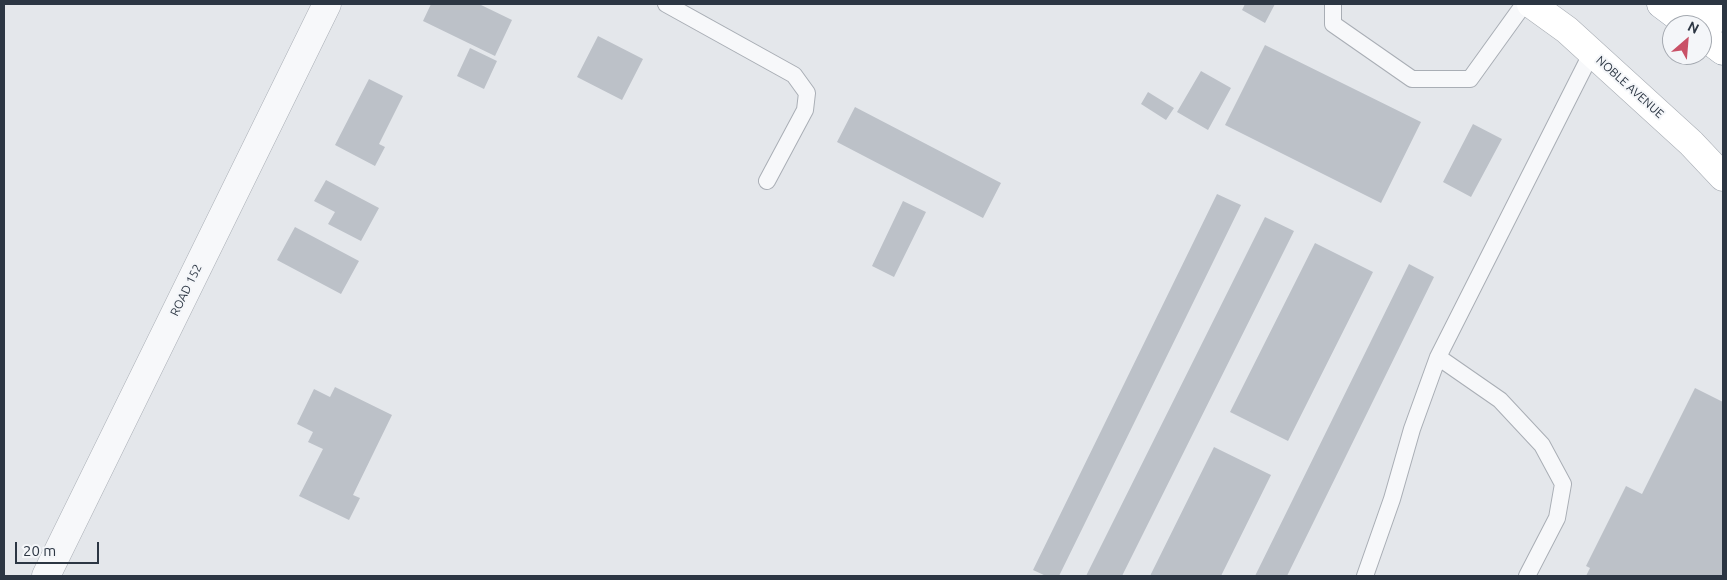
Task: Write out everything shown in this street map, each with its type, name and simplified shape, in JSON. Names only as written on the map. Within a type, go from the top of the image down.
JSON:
[{"type":"main road","name":"NOBLE AVENUE","points":[[1531,4],[1567,30],[1592,52],[1691,143],[1723,177]]},
{"type":"main road","points":[[1661,4],[1676,15]]},
{"type":"main road","points":[[1700,4],[1723,18]]},
{"type":"main road","points":[[1712,43],[1723,51]]},
{"type":"street","name":"ROAD 152","points":[[46,576],[327,4]]},
{"type":"lane","points":[[666,4],[794,75],[807,93],[806,110],[767,181]]},
{"type":"lane","points":[[1333,4],[1333,24],[1412,79],[1470,79],[1524,4]]},
{"type":"lane","points":[[1365,576],[1392,499],[1412,430],[1438,357],[1592,52]]},
{"type":"lane","points":[[1438,357],[1500,400],[1542,445],[1563,484],[1557,518],[1527,576]]},
{"type":"building","points":[[431,4],[479,4],[512,20],[495,56],[423,21]]},
{"type":"building","points":[[1245,4],[1275,4],[1265,23],[1242,10]]},
{"type":"building","points":[[598,36],[643,59],[622,100],[577,77]]},
{"type":"building","points":[[1265,45],[1421,122],[1381,203],[1225,125]]},
{"type":"building","points":[[470,48],[497,61],[484,89],[457,76]]},
{"type":"building","points":[[1201,71],[1231,88],[1208,130],[1177,112]]},
{"type":"building","points":[[369,79],[403,96],[379,144],[385,147],[375,166],[335,145]]},
{"type":"building","points":[[1148,92],[1174,108],[1166,120],[1141,104]]},
{"type":"building","points":[[855,107],[1001,183],[983,218],[837,142]]},
{"type":"building","points":[[1473,124],[1502,139],[1471,197],[1443,182]]},
{"type":"building","points":[[326,180],[379,208],[361,241],[328,224],[335,212],[314,201]]},
{"type":"building","points":[[1217,194],[1241,205],[1059,576],[1046,576],[1033,570]]},
{"type":"building","points":[[903,201],[926,212],[894,277],[872,266]]},
{"type":"building","points":[[1265,217],[1294,231],[1122,576],[1086,576]]},
{"type":"building","points":[[295,227],[359,261],[341,294],[277,260]]},
{"type":"building","points":[[1315,243],[1373,272],[1288,441],[1230,412]]},
{"type":"building","points":[[1409,264],[1434,277],[1287,576],[1255,576]]},
{"type":"building","points":[[335,387],[392,415],[353,495],[360,498],[349,520],[299,496],[323,449],[308,442],[313,432],[297,424],[314,389],[330,397]]},
{"type":"building","points":[[1695,388],[1723,402],[1723,576],[1586,576],[1590,568],[1586,566],[1626,486],[1642,494]]},
{"type":"building","points":[[1214,447],[1271,475],[1221,576],[1150,576]]}]
